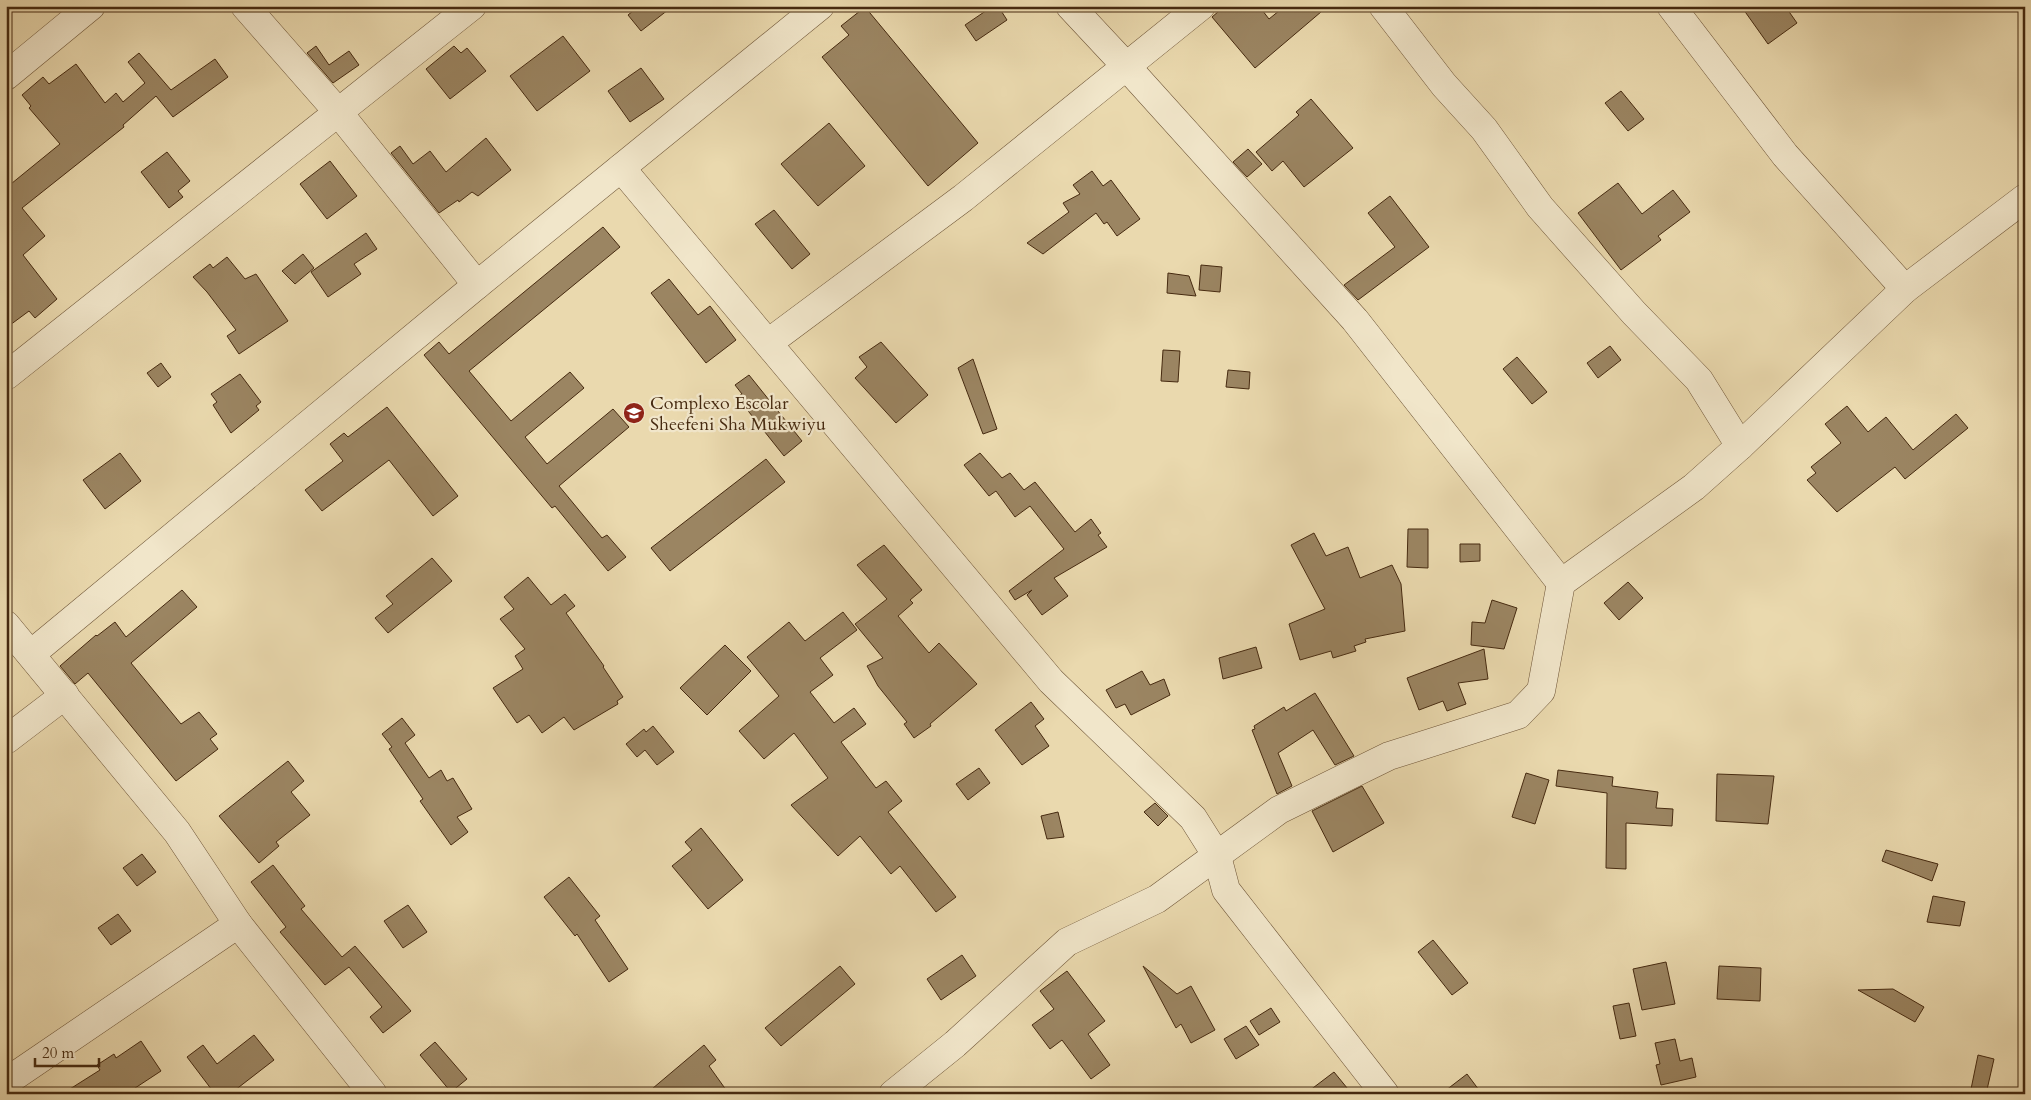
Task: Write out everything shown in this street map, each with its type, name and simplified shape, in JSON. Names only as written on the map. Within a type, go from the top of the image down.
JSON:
[{"type":"street","points":[[6,76],[91,6]]},
{"type":"street","points":[[245,6],[338,112],[477,286]]},
{"type":"street","points":[[6,376],[472,6]]},
{"type":"street","points":[[31,654],[820,6]]},
{"type":"street","points":[[1070,6],[1355,320],[1561,583]]},
{"type":"street","points":[[768,343],[964,198],[1201,6]]},
{"type":"street","points":[[1383,6],[1444,85],[1484,129],[1540,207],[1634,313],[1699,380],[1740,446]]},
{"type":"street","points":[[1671,6],[1785,155],[1906,289]]},
{"type":"street","points":[[621,168],[1051,681],[1193,818],[1217,856],[1226,890],[1385,1094]]},
{"type":"street","points":[[893,1094],[955,1044],[1067,942],[1157,899],[1279,810],[1389,756],[1518,715],[1541,691],[1561,583],[1694,487],[1906,289],[2025,198]]},
{"type":"street","points":[[6,624],[177,832],[238,924],[373,1094]]},
{"type":"street","points":[[6,740],[65,695]]},
{"type":"street","points":[[6,1082],[238,924]]},
{"type":"building","points":[[639,6],[673,6],[641,31],[628,15]]},
{"type":"building","points":[[993,6],[998,6],[1007,20],[976,41],[965,25]]},
{"type":"building","points":[[1225,6],[1259,6],[1269,19],[1285,6],[1328,6],[1255,68],[1212,17]]},
{"type":"building","points":[[1741,6],[1785,6],[1797,23],[1768,44]]},
{"type":"building","points":[[865,7],[978,143],[928,186],[822,57],[849,35],[841,26]]},
{"type":"building","points":[[563,36],[590,71],[537,111],[510,76]]},
{"type":"building","points":[[316,46],[329,65],[349,51],[359,65],[333,83],[307,53]]},
{"type":"building","points":[[454,46],[461,53],[467,48],[486,71],[450,99],[426,69]]},
{"type":"building","points":[[139,53],[171,90],[215,59],[228,77],[173,117],[156,96],[123,125],[124,127],[22,208],[45,236],[23,255],[57,299],[35,318],[29,311],[6,328],[6,188],[60,144],[29,108],[31,106],[22,95],[43,77],[49,84],[76,64],[105,103],[116,93],[123,102],[145,83],[128,62]]},
{"type":"building","points":[[641,68],[664,99],[630,122],[608,91]]},
{"type":"building","points":[[1621,91],[1644,119],[1628,131],[1605,103]]},
{"type":"building","points":[[1311,99],[1353,148],[1304,187],[1283,161],[1272,171],[1256,152],[1299,115],[1296,112]]},
{"type":"building","points":[[829,123],[865,166],[818,206],[781,164]]},
{"type":"building","points":[[486,138],[511,170],[478,196],[472,192],[439,213],[391,153],[400,146],[413,164],[430,151],[446,172]]},
{"type":"building","points":[[1248,149],[1262,164],[1247,177],[1233,162]]},
{"type":"building","points":[[167,152],[190,181],[178,191],[183,197],[169,208],[141,172]]},
{"type":"building","points":[[330,161],[357,196],[327,219],[300,184]]},
{"type":"building","points":[[1092,171],[1103,186],[1111,180],[1140,219],[1117,236],[1107,222],[1104,224],[1096,213],[1043,254],[1027,243],[1069,212],[1063,203],[1080,194],[1073,185]]},
{"type":"building","points":[[1618,183],[1642,214],[1673,190],[1690,212],[1658,236],[1661,240],[1621,270],[1578,213]]},
{"type":"building","points":[[1390,196],[1429,247],[1358,300],[1344,285],[1395,247],[1368,213]]},
{"type":"building","points":[[774,210],[810,254],[792,269],[755,224]]},
{"type":"building","points":[[603,227],[620,247],[469,371],[511,421],[570,372],[584,388],[525,437],[547,464],[613,409],[629,427],[559,486],[602,538],[607,535],[626,557],[608,571],[555,506],[552,508],[424,355],[439,342],[449,354]]},
{"type":"building","points":[[366,233],[377,249],[354,264],[361,274],[328,297],[311,272]]},
{"type":"building","points":[[303,254],[314,268],[295,284],[282,271]]},
{"type":"building","points":[[227,257],[245,279],[256,274],[288,321],[239,354],[227,336],[236,330],[193,277],[210,264],[213,268]]},
{"type":"building","points":[[1201,265],[1222,267],[1220,292],[1199,290]]},
{"type":"building","points":[[1168,273],[1189,276],[1196,296],[1167,293]]},
{"type":"building","points":[[669,279],[698,315],[710,306],[736,340],[706,363],[651,293]]},
{"type":"building","points":[[881,342],[928,395],[896,423],[855,378],[867,367],[859,357]]},
{"type":"building","points":[[1610,346],[1621,360],[1598,378],[1587,363]]},
{"type":"building","points":[[1163,350],[1180,351],[1178,382],[1161,381]]},
{"type":"building","points":[[1517,357],[1547,392],[1532,404],[1503,369]]},
{"type":"building","points":[[973,359],[997,429],[983,434],[958,368]]},
{"type":"building","points":[[161,363],[171,377],[158,387],[147,373]]},
{"type":"building","points":[[1228,370],[1250,372],[1249,389],[1226,387]]},
{"type":"building","points":[[240,374],[261,402],[256,406],[259,410],[231,433],[213,405],[217,402],[211,394]]},
{"type":"building","points":[[749,375],[802,441],[784,456],[737,397],[742,394],[735,385]]},
{"type":"building","points":[[1847,406],[1868,432],[1886,417],[1913,450],[1956,414],[1968,428],[1905,479],[1895,467],[1837,512],[1807,480],[1816,473],[1811,467],[1841,443],[1825,424]]},
{"type":"building","points":[[387,407],[458,496],[433,516],[389,460],[322,511],[305,490],[343,461],[330,444],[344,433],[348,437]]},
{"type":"building","points":[[120,453],[141,481],[105,509],[83,480]]},
{"type":"building","points":[[980,453],[1002,478],[1010,473],[1024,490],[1035,482],[1075,532],[1091,519],[1101,533],[1098,535],[1107,547],[1054,578],[1068,596],[1042,615],[1027,595],[1032,590],[1015,600],[1009,591],[1064,549],[1030,506],[1015,517],[996,491],[989,496],[964,465]]},
{"type":"building","points":[[766,459],[785,482],[670,571],[651,548]]},
{"type":"building","points":[[1408,529],[1428,529],[1428,568],[1407,567]]},
{"type":"building","points":[[1314,533],[1326,556],[1348,547],[1360,578],[1392,565],[1401,584],[1405,631],[1365,639],[1366,642],[1354,646],[1356,651],[1333,658],[1331,651],[1300,660],[1289,624],[1325,609],[1291,545]]},
{"type":"building","points":[[1460,544],[1480,544],[1480,561],[1460,562]]},
{"type":"building","points":[[884,545],[922,590],[910,600],[913,603],[898,616],[929,653],[939,643],[977,684],[930,724],[931,726],[914,738],[904,724],[907,722],[878,686],[867,666],[883,658],[855,624],[887,599],[857,565]]},
{"type":"building","points":[[432,558],[452,581],[388,633],[375,618],[393,604],[386,596]]},
{"type":"building","points":[[528,577],[551,605],[565,594],[575,606],[566,613],[604,666],[623,697],[617,701],[618,704],[574,730],[564,717],[542,733],[529,715],[517,723],[493,688],[523,669],[515,656],[525,649],[500,619],[514,609],[504,597]]},
{"type":"building","points":[[1628,582],[1643,598],[1619,620],[1604,603]]},
{"type":"building","points":[[182,590],[197,607],[131,663],[181,724],[199,712],[217,734],[210,739],[218,749],[176,781],[88,673],[75,684],[60,666],[96,635],[115,622],[126,637]]},
{"type":"building","points":[[1492,600],[1517,608],[1504,649],[1471,645],[1472,622],[1485,623]]},
{"type":"building","points":[[843,612],[857,630],[820,658],[833,675],[810,692],[834,723],[854,708],[866,724],[841,742],[876,788],[886,781],[902,801],[888,812],[956,897],[936,912],[900,866],[891,874],[860,836],[838,856],[791,805],[828,778],[794,733],[764,759],[739,731],[779,696],[747,657],[789,622],[805,641]]},
{"type":"building","points":[[725,645],[751,671],[707,715],[680,688]]},
{"type":"building","points":[[1256,647],[1262,668],[1223,679],[1219,658]]},
{"type":"building","points":[[1484,649],[1488,679],[1458,683],[1466,704],[1447,711],[1443,701],[1419,710],[1407,678]]},
{"type":"building","points":[[1142,671],[1150,685],[1164,679],[1170,695],[1131,715],[1125,704],[1116,708],[1106,690]]},
{"type":"building","points":[[1315,693],[1354,756],[1335,765],[1313,730],[1278,753],[1292,786],[1277,794],[1252,730],[1255,729],[1254,726],[1284,707],[1286,711]]},
{"type":"building","points":[[1031,702],[1044,719],[1035,726],[1049,746],[1022,765],[995,730]]},
{"type":"building","points":[[402,718],[415,735],[405,743],[429,778],[441,770],[447,781],[453,778],[472,809],[457,817],[468,832],[451,845],[420,801],[423,799],[389,749],[392,747],[382,734]]},
{"type":"building","points":[[653,726],[674,752],[657,765],[645,750],[637,757],[626,744],[644,729],[646,732]]},
{"type":"building","points":[[288,761],[304,781],[291,792],[310,815],[276,842],[279,846],[259,863],[219,816]]},
{"type":"building","points":[[979,768],[990,783],[968,800],[956,784]]},
{"type":"building","points":[[1558,770],[1613,777],[1612,786],[1658,792],[1656,808],[1673,809],[1672,826],[1626,823],[1626,869],[1606,868],[1607,793],[1556,786]]},
{"type":"building","points":[[1526,773],[1549,780],[1535,824],[1512,817]]},
{"type":"building","points":[[1717,774],[1774,776],[1768,824],[1716,821]]},
{"type":"building","points":[[1362,786],[1384,823],[1333,852],[1312,811]]},
{"type":"building","points":[[1155,803],[1168,816],[1158,826],[1144,812]]},
{"type":"building","points":[[1058,812],[1064,837],[1047,839],[1041,816]]},
{"type":"building","points":[[701,828],[743,880],[708,909],[672,866],[692,850],[685,842]]},
{"type":"building","points":[[1886,850],[1938,864],[1932,881],[1882,861]]},
{"type":"building","points":[[142,854],[156,872],[137,886],[123,868]]},
{"type":"building","points":[[273,865],[305,906],[301,909],[342,957],[355,946],[411,1011],[383,1033],[370,1017],[382,1007],[349,967],[325,985],[280,932],[286,927],[251,882]]},
{"type":"building","points":[[569,877],[600,916],[595,920],[628,969],[609,982],[577,934],[575,936],[544,897]]},
{"type":"building","points":[[1933,896],[1965,902],[1960,926],[1927,922]]},
{"type":"building","points":[[408,905],[427,932],[403,948],[384,921]]},
{"type":"building","points":[[118,914],[131,931],[111,945],[98,928]]},
{"type":"building","points":[[1433,940],[1468,983],[1452,995],[1418,952]]},
{"type":"building","points":[[962,955],[976,976],[941,1000],[927,979]]},
{"type":"building","points":[[1666,962],[1675,1004],[1642,1010],[1633,969]]},
{"type":"building","points":[[840,966],[855,984],[781,1046],[765,1028]]},
{"type":"building","points":[[1143,966],[1177,994],[1191,986],[1215,1030],[1191,1043],[1181,1024],[1176,1028]]},
{"type":"building","points":[[1719,966],[1761,968],[1760,1001],[1717,999]]},
{"type":"building","points":[[1067,971],[1105,1021],[1088,1034],[1110,1065],[1091,1079],[1062,1040],[1050,1049],[1032,1025],[1054,1009],[1040,991]]},
{"type":"building","points":[[1893,989],[1924,1007],[1915,1022],[1858,990]]},
{"type":"building","points":[[1629,1003],[1636,1036],[1620,1039],[1613,1006]]},
{"type":"building","points":[[1271,1008],[1280,1022],[1259,1035],[1250,1021]]},
{"type":"building","points":[[1246,1026],[1259,1045],[1236,1059],[1224,1039]]},
{"type":"building","points":[[254,1035],[274,1060],[230,1094],[215,1094],[187,1057],[203,1045],[217,1064]]},
{"type":"building","points":[[1675,1039],[1680,1061],[1692,1058],[1696,1077],[1661,1085],[1656,1065],[1660,1064],[1655,1043]]},
{"type":"building","points":[[141,1041],[161,1071],[126,1094],[62,1094],[100,1070],[97,1065],[114,1054],[116,1058]]},
{"type":"building","points":[[435,1042],[467,1079],[451,1092],[420,1055]]},
{"type":"building","points":[[704,1045],[716,1060],[709,1066],[729,1094],[646,1094]]},
{"type":"building","points":[[1978,1055],[1994,1059],[1986,1094],[1970,1094]]},
{"type":"building","points":[[1334,1072],[1352,1094],[1305,1094]]},
{"type":"building","points":[[1467,1074],[1482,1094],[1441,1094]]},
{"type":"place","name":"Complexo Escolar Sheefeni Sha Mukwiyu","points":[[634,413]]}]
